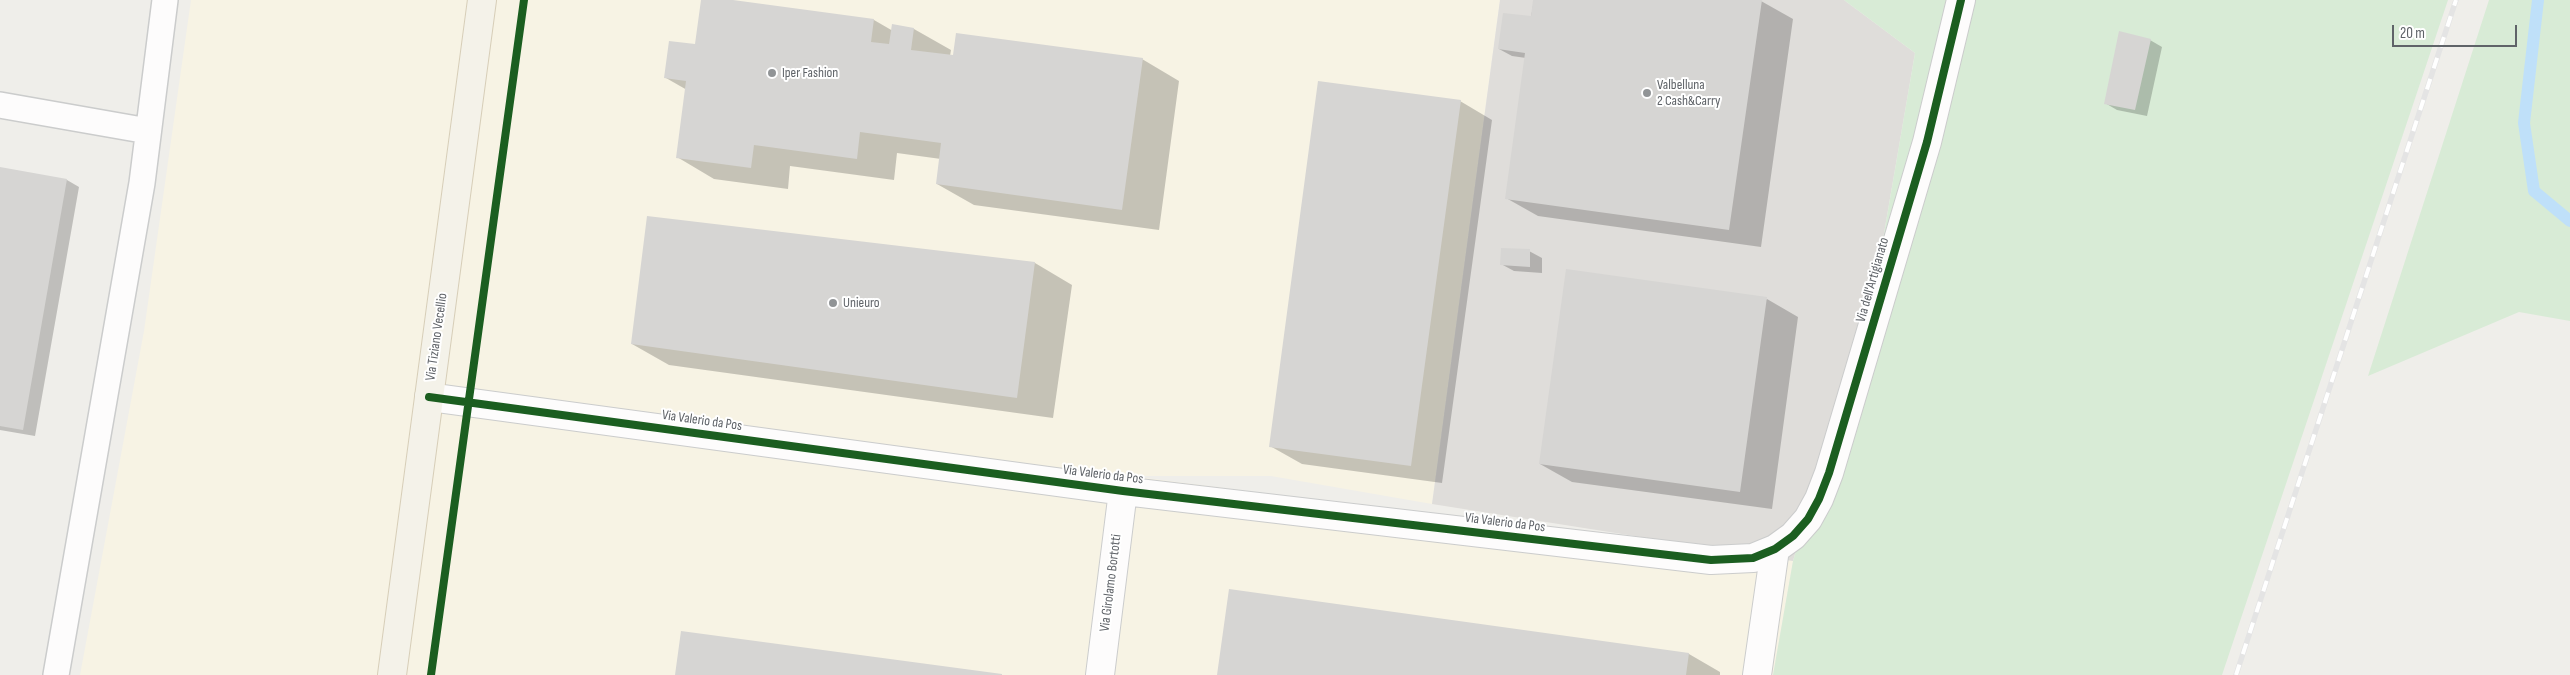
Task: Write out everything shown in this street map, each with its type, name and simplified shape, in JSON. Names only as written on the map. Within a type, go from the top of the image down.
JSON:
[{"type":"main road","name":"Via Tiziano Vecellio","points":[[392,675],[482,0]]},
{"type":"street","name":"Via dell'Artigianato","points":[[1775,549],[1793,536],[1808,519],[1819,499],[1829,473],[1927,142],[1961,0]]},
{"type":"street","name":"Via Valerio da Pos","points":[[429,397],[1123,491],[1711,560],[1753,558],[1775,549]]},
{"type":"street","name":"Via Girolamo Bortotti","points":[[1100,675],[1123,491]]},
{"type":"street","points":[[1757,675],[1775,549]]},
{"type":"lane","points":[[56,675],[140,192],[165,0]]},
{"type":"lane","points":[[0,105],[148,131]]},
{"type":"shaded area","points":[[191,0],[1500,0],[1432,504],[1271,476],[1130,476],[1793,561],[1773,675],[80,675],[144,331]]},
{"type":"shaded area","points":[[1500,0],[1844,0],[1915,53],[1876,280],[1793,561],[1432,504]]},
{"type":"green space","points":[[1844,0],[2448,0],[2222,675],[1773,675],[1793,561],[1876,280],[1915,53]]},
{"type":"green space","points":[[2489,0],[2570,0],[2570,321],[2519,312],[2368,376]]},
{"type":"building","points":[[701,0],[733,0],[874,19],[871,42],[889,44],[892,24],[914,28],[911,50],[953,55],[956,33],[1143,58],[1122,210],[936,184],[941,143],[860,132],[857,159],[754,145],[751,168],[676,158],[686,81],[664,78],[669,41],[695,44]]},
{"type":"building","points":[[1533,0],[1762,0],[1729,230],[1505,199],[1525,53],[1498,49],[1503,13],[1531,16]]},
{"type":"building","points":[[2119,31],[2151,39],[2135,110],[2104,104]]},
{"type":"building","points":[[1318,81],[1461,100],[1411,466],[1269,447]]},
{"type":"building","points":[[0,167],[67,179],[23,430],[0,426]]},
{"type":"building","name":"Unieuro","points":[[647,216],[1035,262],[1017,398],[631,344]]},
{"type":"building","points":[[1501,248],[1530,249],[1530,267],[1500,265]]},
{"type":"building","points":[[1566,269],[1767,297],[1740,492],[1539,464]]},
{"type":"building","points":[[1229,589],[1689,653],[1686,675],[1217,675]]},
{"type":"building","points":[[681,631],[1002,674],[1002,675],[675,675]]},
{"type":"waterway","points":[[2538,0],[2524,123],[2534,191],[2570,221]]},
{"type":"railway","points":[[2236,675],[2456,0]]},
{"type":"cycle path","points":[[431,675],[524,0]]},
{"type":"cycle path","points":[[429,397],[1123,491],[1711,560],[1753,558],[1775,549],[1793,536],[1808,519],[1819,499],[1829,473],[1927,142],[1961,0]]},
{"type":"place","name":"Iper Fashion","points":[[772,73]]},
{"type":"place","name":"Valbelluna 2 Cash&Carry","points":[[1647,93]]},
{"type":"place","name":"Unieuro","points":[[833,303]]}]
